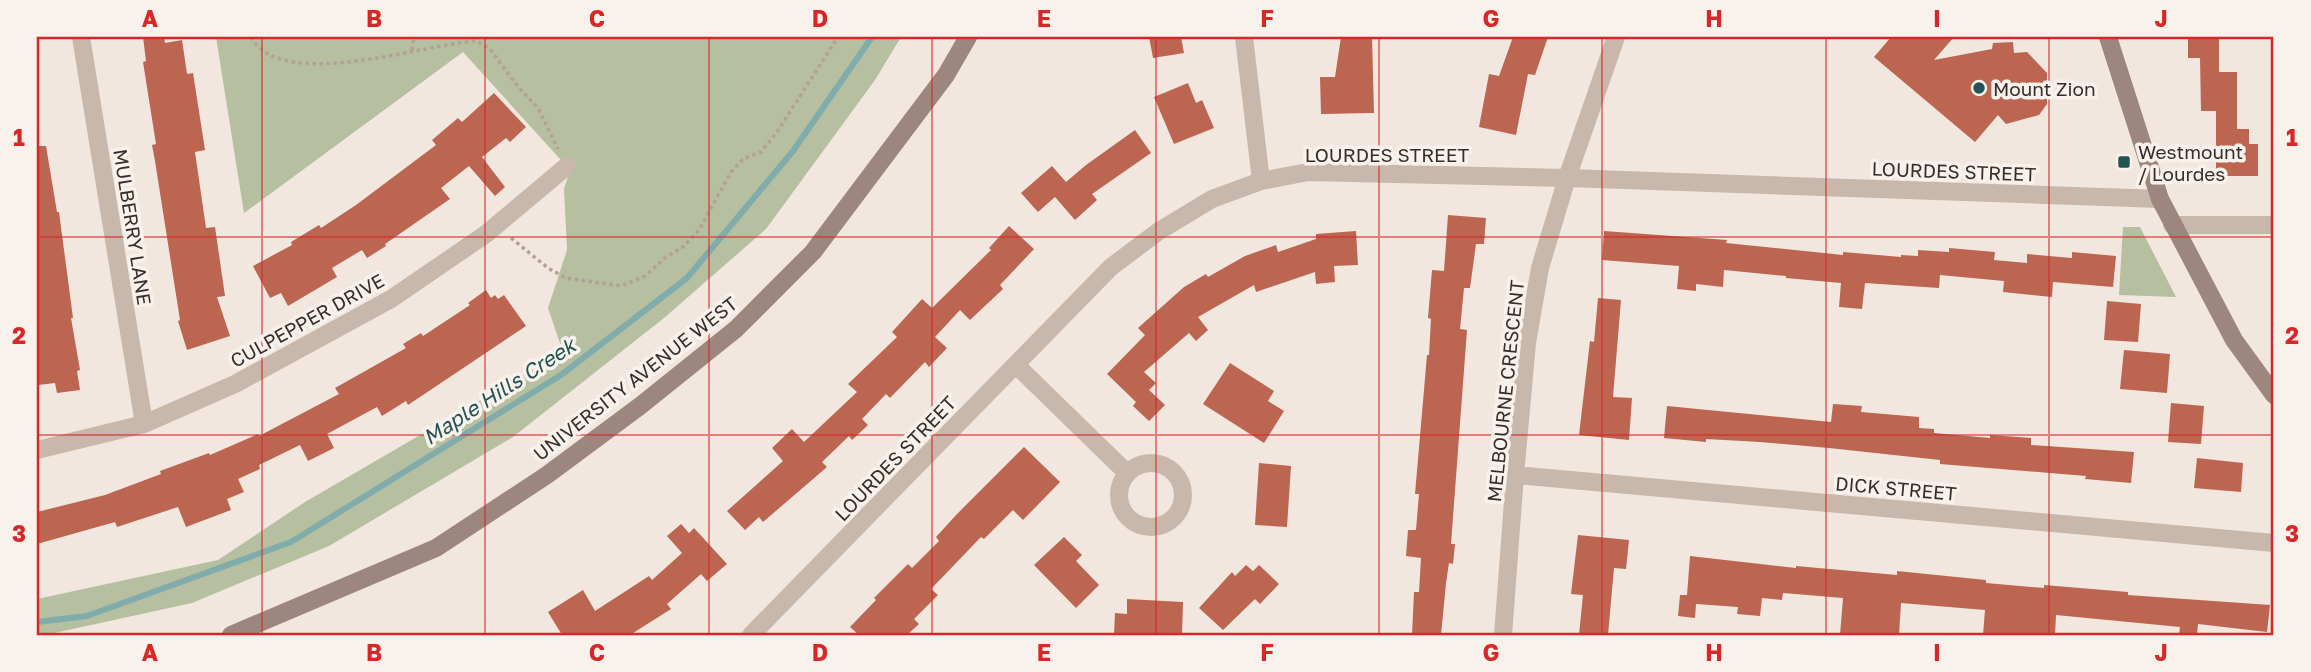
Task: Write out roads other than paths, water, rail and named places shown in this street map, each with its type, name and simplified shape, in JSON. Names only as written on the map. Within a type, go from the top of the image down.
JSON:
[{"type":"main road","name":"UNIVERSITY AVENUE WEST","points":[[231,635],[436,548],[547,475],[640,406],[736,329],[813,252],[947,75],[968,37]]},
{"type":"main road","points":[[2108,37],[2160,199],[2172,225],[2235,340],[2274,395]]},
{"type":"street","name":"MULBERRY LANE","points":[[81,37],[144,424]]},
{"type":"street","points":[[1244,37],[1261,181]]},
{"type":"street","name":"MELBOURNE CRESCENT","points":[[1503,635],[1514,475],[1527,343],[1540,268],[1567,178],[1616,37]]},
{"type":"street","name":"CULPEPPER DRIVE","points":[[37,450],[144,424],[235,384],[391,299],[495,226],[567,166]]},
{"type":"street","name":"LOURDES STREET","points":[[757,634],[1111,267],[1159,231],[1212,199],[1261,181],[1308,172],[1567,178],[2160,199]]},
{"type":"street","points":[[2172,225],[2274,225]]},
{"type":"street","points":[[1016,365],[1128,473]]},
{"type":"street","name":"DICK STREET","points":[[1514,475],[2274,543]]},
{"type":"waterway","name":"Maple Hills Creek","points":[[37,622],[87,616],[291,542],[561,375],[687,278],[793,151],[872,37]]},
{"type":"place","name":"Mount Zion","points":[[1979,88]]},
{"type":"place","name":"Westmount / Lourdes","points":[[2124,162]]}]
